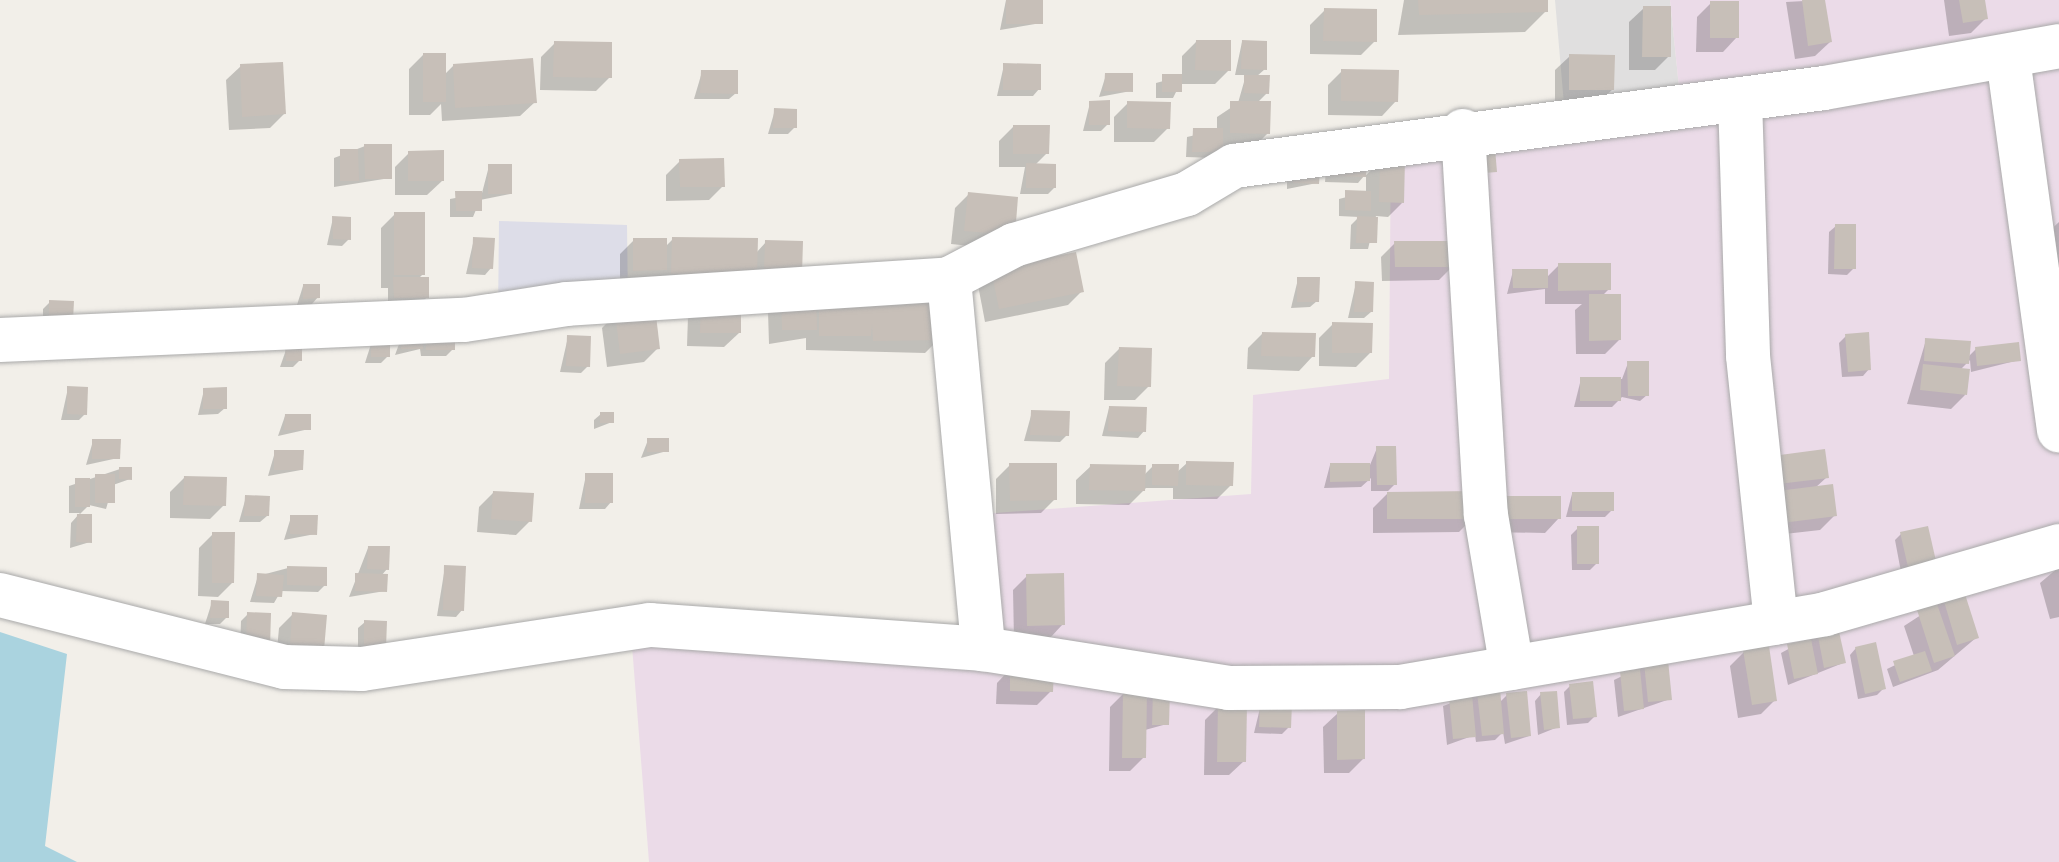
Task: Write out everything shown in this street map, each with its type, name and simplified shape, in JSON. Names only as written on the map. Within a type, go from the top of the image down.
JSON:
[{"type":"street","points":[[0,340],[464,320],[567,304],[949,279],[1014,245],[1187,194],[1234,166],[1463,131],[1740,99],[2008,58],[2059,46]]},
{"type":"street","points":[[2008,58],[2059,431]]},
{"type":"street","points":[[1740,99],[1748,356],[1776,623]]},
{"type":"street","points":[[1463,131],[1486,515],[1512,668]]},
{"type":"street","points":[[949,279],[983,649]]},
{"type":"street","points":[[0,595],[284,667],[362,669],[650,625],[983,649],[1228,688],[1400,687],[1776,623],[2059,546]]},
{"type":"shaded area","points":[[1555,0],[1670,0],[1680,97],[1565,116]]},
{"type":"shaded area","points":[[1670,0],[2059,0],[2059,862],[649,862],[630,620],[974,636],[969,515],[1251,494],[1253,395],[1389,379],[1391,139],[1680,97]]},
{"type":"shaded area","points":[[499,221],[627,225],[628,303],[498,320]]},
{"type":"water","points":[[0,632],[67,654],[45,846],[77,862],[0,862]]},
{"type":"building","points":[[1006,0],[1043,0],[1043,24],[1006,24]]},
{"type":"building","points":[[1418,0],[1548,0],[1548,12],[1419,15]]},
{"type":"building","points":[[1802,0],[1825,0],[1832,42],[1808,46]]},
{"type":"building","points":[[1959,0],[1985,0],[1988,19],[1963,23]]},
{"type":"building","points":[[1710,1],[1739,1],[1739,38],[1710,38]]},
{"type":"building","points":[[1643,6],[1671,6],[1671,57],[1642,57]]},
{"type":"building","points":[[1324,8],[1377,9],[1377,42],[1323,41]]},
{"type":"building","points":[[1196,40],[1231,40],[1231,71],[1195,70]]},
{"type":"building","points":[[1242,40],[1267,41],[1267,70],[1241,69]]},
{"type":"building","points":[[554,41],[612,42],[612,78],[553,77]]},
{"type":"building","points":[[423,53],[446,53],[446,102],[423,102]]},
{"type":"building","points":[[1569,54],[1615,55],[1614,90],[1569,90]]},
{"type":"building","points":[[533,58],[537,103],[455,108],[453,64]]},
{"type":"building","points":[[283,62],[286,114],[242,117],[240,64]]},
{"type":"building","points":[[1003,63],[1041,64],[1041,90],[1003,90]]},
{"type":"building","points":[[1341,69],[1399,70],[1398,102],[1341,101]]},
{"type":"building","points":[[701,70],[738,70],[738,94],[700,93]]},
{"type":"building","points":[[1105,73],[1133,73],[1133,92],[1104,91]]},
{"type":"building","points":[[1162,74],[1182,74],[1182,92],[1162,92]]},
{"type":"building","points":[[1244,75],[1270,75],[1269,94],[1244,93]]},
{"type":"building","points":[[1110,100],[1110,125],[1089,125],[1089,101]]},
{"type":"building","points":[[1127,101],[1171,102],[1170,129],[1127,128]]},
{"type":"building","points":[[1230,101],[1271,101],[1270,134],[1230,133]]},
{"type":"building","points":[[774,108],[797,109],[797,128],[773,128]]},
{"type":"building","points":[[1013,125],[1050,125],[1049,154],[1013,154]]},
{"type":"building","points":[[1193,128],[1223,128],[1223,152],[1192,152]]},
{"type":"building","points":[[1494,137],[1497,172],[1470,174]]},
{"type":"building","points":[[364,144],[392,144],[392,179],[365,179]]},
{"type":"building","points":[[340,149],[358,149],[359,181],[340,181]]},
{"type":"building","points":[[444,150],[444,181],[408,181],[408,151]]},
{"type":"building","points":[[724,158],[725,187],[680,187],[679,159]]},
{"type":"building","points":[[1380,159],[1405,159],[1404,203],[1379,202]]},
{"type":"building","points":[[1332,161],[1367,162],[1366,177],[1331,176]]},
{"type":"building","points":[[1026,163],[1056,164],[1056,188],[1026,188]]},
{"type":"building","points":[[488,164],[512,164],[512,194],[488,194]]},
{"type":"building","points":[[1293,167],[1320,167],[1319,184],[1293,183]]},
{"type":"building","points":[[1345,190],[1371,191],[1371,211],[1345,210]]},
{"type":"building","points":[[455,191],[482,191],[482,211],[456,211]]},
{"type":"building","points":[[968,192],[1018,197],[1015,235],[964,231]]},
{"type":"building","points":[[394,212],[425,212],[425,275],[394,275]]},
{"type":"building","points":[[332,216],[351,217],[351,240],[333,239]]},
{"type":"building","points":[[1357,216],[1378,217],[1377,243],[1356,243]]},
{"type":"building","points":[[1835,224],[1856,224],[1856,269],[1834,269]]},
{"type":"building","points":[[473,237],[495,238],[493,269],[472,268]]},
{"type":"building","points":[[672,237],[758,238],[757,276],[671,274]]},
{"type":"building","points":[[633,238],[667,238],[667,270],[633,271]]},
{"type":"building","points":[[765,240],[803,241],[802,274],[764,273]]},
{"type":"building","points":[[1394,241],[1454,241],[1455,267],[1395,267]]},
{"type":"building","points":[[1076,252],[1084,292],[999,309],[991,269]]},
{"type":"building","points":[[1558,263],[1611,263],[1611,290],[1558,291]]},
{"type":"building","points":[[1512,269],[1548,269],[1548,288],[1513,288]]},
{"type":"building","points":[[393,277],[429,277],[429,298],[394,298]]},
{"type":"building","points":[[1297,277],[1320,277],[1319,302],[1297,302]]},
{"type":"building","points":[[1355,281],[1374,282],[1373,312],[1354,312]]},
{"type":"building","points":[[303,284],[320,284],[320,298],[303,299]]},
{"type":"building","points":[[940,294],[941,340],[873,341],[872,324],[871,336],[819,336],[819,297]]},
{"type":"building","points":[[1589,294],[1621,294],[1621,340],[1589,341]]},
{"type":"building","points":[[816,295],[817,330],[782,330],[781,296]]},
{"type":"building","points":[[49,300],[74,301],[73,320],[49,320]]},
{"type":"building","points":[[701,300],[741,301],[741,333],[700,333]]},
{"type":"building","points":[[655,307],[660,349],[620,354],[615,312]]},
{"type":"building","points":[[1332,322],[1373,323],[1372,353],[1332,353]]},
{"type":"building","points":[[426,331],[455,331],[455,350],[426,350]]},
{"type":"building","points":[[1262,332],[1316,333],[1315,357],[1261,356]]},
{"type":"building","points":[[1869,332],[1871,370],[1848,372],[1845,334]]},
{"type":"building","points":[[402,334],[423,334],[423,349],[401,349]]},
{"type":"building","points":[[567,335],[591,336],[590,367],[566,366]]},
{"type":"building","points":[[1925,338],[1971,341],[1969,364],[1924,361]]},
{"type":"building","points":[[371,342],[390,342],[390,357],[371,357]]},
{"type":"building","points":[[2019,342],[2021,361],[1977,366],[1975,347]]},
{"type":"building","points":[[302,347],[302,361],[286,361],[285,348]]},
{"type":"building","points":[[1119,347],[1152,348],[1151,387],[1117,386]]},
{"type":"building","points":[[1627,361],[1649,361],[1649,396],[1628,396]]},
{"type":"building","points":[[1923,364],[1970,369],[1967,395],[1920,390]]},
{"type":"building","points":[[1580,377],[1621,377],[1621,401],[1580,401]]},
{"type":"building","points":[[67,386],[88,387],[87,415],[67,414]]},
{"type":"building","points":[[227,387],[227,409],[203,409],[203,388]]},
{"type":"building","points":[[1109,406],[1147,407],[1146,432],[1108,431]]},
{"type":"building","points":[[1031,410],[1070,411],[1069,436],[1030,435]]},
{"type":"building","points":[[600,412],[614,412],[614,423],[600,423]]},
{"type":"building","points":[[285,414],[311,414],[311,430],[284,430]]},
{"type":"building","points":[[647,438],[669,438],[669,452],[647,452]]},
{"type":"building","points":[[92,439],[121,439],[120,459],[92,459]]},
{"type":"building","points":[[1376,446],[1396,446],[1397,485],[1377,485]]},
{"type":"building","points":[[1825,449],[1829,478],[1770,485],[1766,457]]},
{"type":"building","points":[[274,450],[304,450],[303,470],[274,470]]},
{"type":"building","points":[[1186,461],[1234,462],[1233,486],[1186,485]]},
{"type":"building","points":[[1009,463],[1057,463],[1057,500],[1010,501]]},
{"type":"building","points":[[1330,463],[1370,463],[1370,481],[1330,482]]},
{"type":"building","points":[[1090,464],[1146,465],[1145,491],[1089,490]]},
{"type":"building","points":[[1152,464],[1179,464],[1178,486],[1152,485]]},
{"type":"building","points":[[119,467],[132,467],[132,480],[119,479]]},
{"type":"building","points":[[585,473],[613,473],[613,503],[585,503]]},
{"type":"building","points":[[95,474],[115,474],[115,503],[95,503]]},
{"type":"building","points":[[184,476],[227,477],[226,506],[183,505]]},
{"type":"building","points":[[75,478],[90,478],[90,507],[75,507]]},
{"type":"building","points":[[1833,484],[1837,516],[1773,524],[1769,492]]},
{"type":"building","points":[[493,491],[534,493],[532,522],[491,519]]},
{"type":"building","points":[[1475,491],[1475,519],[1387,519],[1387,492]]},
{"type":"building","points":[[1572,492],[1614,492],[1614,511],[1572,511]]},
{"type":"building","points":[[245,495],[270,496],[269,516],[244,516]]},
{"type":"building","points":[[1503,496],[1561,496],[1561,519],[1503,519]]},
{"type":"building","points":[[77,514],[92,514],[92,543],[76,542]]},
{"type":"building","points":[[290,515],[318,515],[317,535],[290,534]]},
{"type":"building","points":[[1577,526],[1599,526],[1599,564],[1577,564]]},
{"type":"building","points":[[1928,526],[1936,561],[1908,567],[1900,532]]},
{"type":"building","points":[[212,532],[235,532],[234,583],[212,583]]},
{"type":"building","points":[[368,546],[390,546],[389,570],[367,569]]},
{"type":"building","points":[[444,565],[466,566],[464,611],[443,610]]},
{"type":"building","points":[[287,566],[327,567],[327,586],[287,585]]},
{"type":"building","points":[[257,573],[284,575],[282,597],[256,596]]},
{"type":"building","points":[[355,573],[388,574],[387,592],[355,591]]},
{"type":"building","points":[[1064,573],[1065,625],[1027,626],[1026,574]]},
{"type":"building","points":[[1964,591],[1979,638],[1957,645],[1943,598]]},
{"type":"building","points":[[211,600],[229,601],[229,618],[210,618]]},
{"type":"building","points":[[1937,604],[1955,656],[1934,663],[1917,610]]},
{"type":"building","points":[[247,612],[271,613],[270,647],[246,646]]},
{"type":"building","points":[[292,612],[327,615],[324,650],[290,647]]},
{"type":"building","points":[[364,620],[387,621],[386,648],[364,648]]},
{"type":"building","points":[[1838,627],[1846,663],[1824,668],[1817,631]]},
{"type":"building","points":[[1811,639],[1818,674],[1794,679],[1787,644]]},
{"type":"building","points":[[1876,642],[1886,689],[1865,694],[1855,647]]},
{"type":"building","points":[[1769,646],[1777,701],[1752,705],[1743,650]]},
{"type":"building","points":[[1925,651],[1932,671],[1900,682],[1893,661]]},
{"type":"building","points":[[1668,660],[1672,700],[1648,702],[1644,663]]},
{"type":"building","points":[[1010,666],[1054,667],[1053,692],[1010,691]]},
{"type":"building","points":[[1640,669],[1644,709],[1624,711],[1620,671]]},
{"type":"building","points":[[1593,681],[1597,717],[1573,719],[1569,684]]},
{"type":"building","points":[[1500,689],[1504,734],[1482,736],[1477,692]]},
{"type":"building","points":[[1153,690],[1170,690],[1169,725],[1152,725]]},
{"type":"building","points":[[1123,691],[1147,691],[1146,758],[1122,758]]},
{"type":"building","points":[[1527,691],[1531,736],[1511,738],[1506,693]]},
{"type":"building","points":[[1557,691],[1560,728],[1544,730],[1540,692]]},
{"type":"building","points":[[1472,695],[1476,737],[1453,739],[1449,697]]},
{"type":"building","points":[[1260,702],[1292,703],[1291,728],[1259,727]]},
{"type":"building","points":[[1218,704],[1247,704],[1246,762],[1217,762]]},
{"type":"building","points":[[1365,710],[1365,759],[1337,760],[1337,711]]}]
